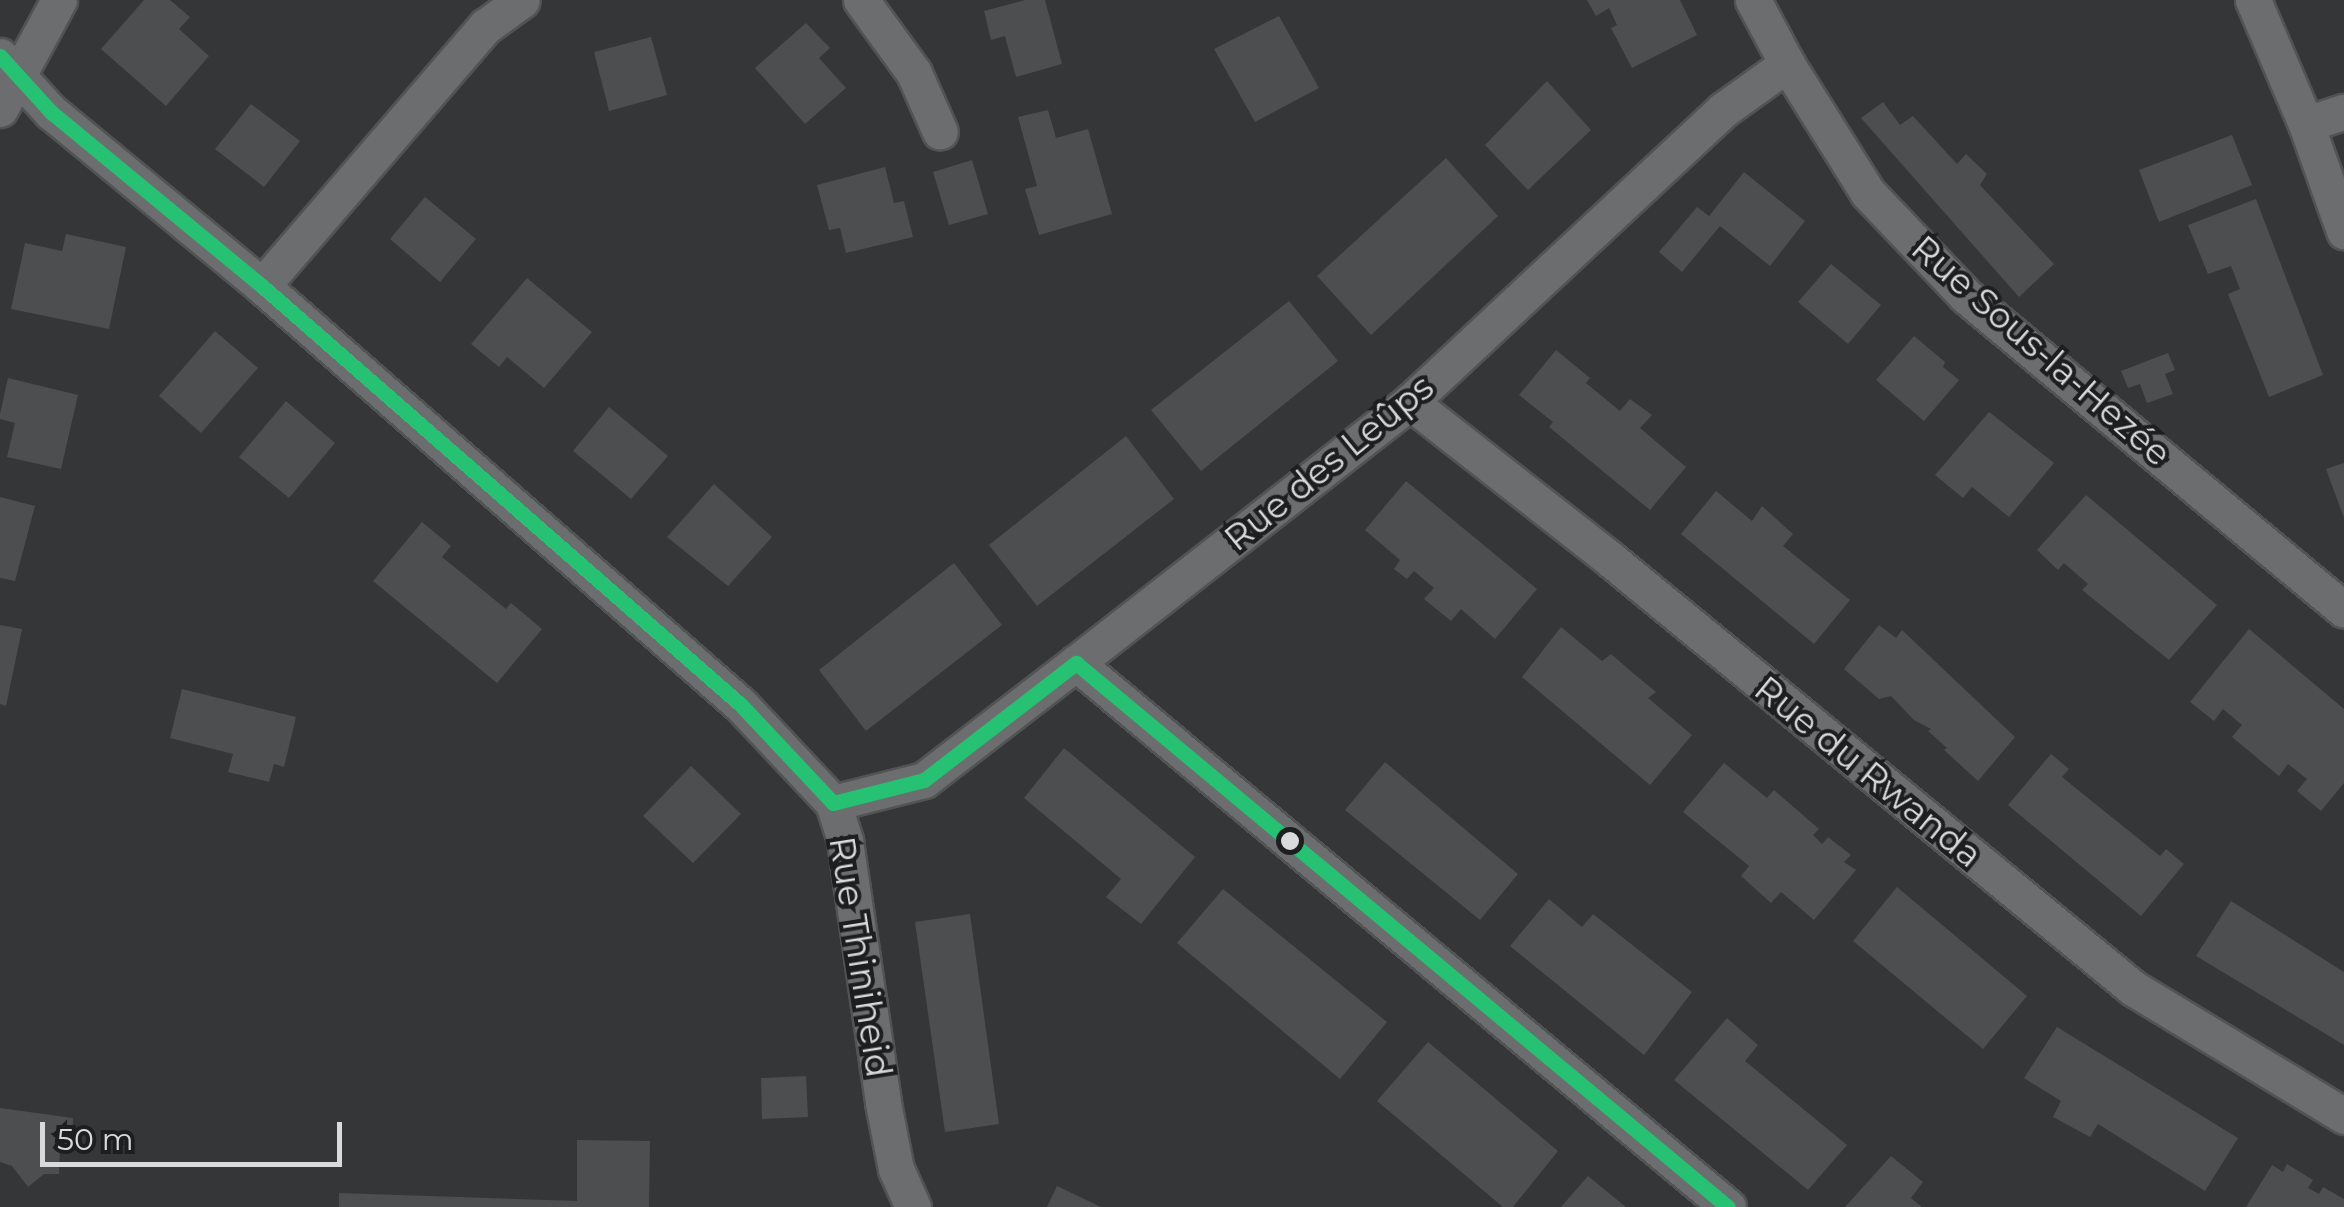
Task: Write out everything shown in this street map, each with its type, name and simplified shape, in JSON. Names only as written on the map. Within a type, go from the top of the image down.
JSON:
[{"type":"street","points":[[0,109],[8,66],[59,0]]},
{"type":"street","points":[[262,286],[486,26],[522,0]]},
{"type":"street","points":[[861,0],[914,72],[940,132]]},
{"type":"street","name":"Rue Sous-la-Hezée","points":[[1753,0],[1787,64],[1868,193],[1966,296],[2344,610]]},
{"type":"street","points":[[2253,0],[2306,124],[2344,231]]},
{"type":"street","name":"Rue des Leûps","points":[[833,803],[924,780],[1076,663],[1410,402],[1723,110],[1787,64]]},
{"type":"street","name":"Rue Thiniheid","points":[[8,66],[50,112],[262,286],[741,705],[833,803],[845,841],[896,1169],[913,1207]]},
{"type":"street","points":[[2306,124],[2344,112]]},
{"type":"street","name":"Rue du Rwanda","points":[[1410,402],[1610,559],[2133,988],[2344,1116]]},
{"type":"street","points":[[1076,663],[1728,1207]]},
{"type":"building","points":[[144,0],[170,0],[190,17],[179,29],[209,56],[166,106],[101,49]]},
{"type":"building","points":[[1025,0],[1045,0],[1062,64],[1016,77],[1005,36],[991,40],[984,11]]},
{"type":"building","points":[[1587,0],[1680,0],[1697,35],[1632,68],[1611,28],[1617,25],[1609,8],[1596,16]]},
{"type":"building","points":[[1279,16],[1319,88],[1255,122],[1214,49]]},
{"type":"building","points":[[806,23],[830,48],[819,58],[846,88],[805,124],[755,68]]},
{"type":"building","points":[[651,37],[667,95],[609,111],[594,52]]},
{"type":"building","points":[[1547,81],[1591,130],[1528,190],[1485,145]]},
{"type":"building","points":[[1883,102],[1900,125],[1913,116],[1957,164],[1966,154],[1987,174],[1980,185],[2054,264],[2019,297],[1861,118]]},
{"type":"building","points":[[251,104],[300,141],[264,187],[215,149]]},
{"type":"building","points":[[1048,110],[1056,138],[1088,129],[1112,214],[1039,235],[1025,189],[1037,186],[1018,117]]},
{"type":"building","points":[[2232,135],[2252,185],[2159,222],[2139,170]]},
{"type":"building","points":[[1446,158],[1498,216],[1371,335],[1317,276]]},
{"type":"building","points":[[972,160],[988,214],[949,225],[933,172]]},
{"type":"building","points":[[885,167],[894,203],[904,201],[913,237],[846,253],[840,228],[829,230],[817,185]]},
{"type":"building","points":[[1744,172],[1805,221],[1770,266],[1720,226],[1682,272],[1659,252],[1697,207],[1709,216]]},
{"type":"building","points":[[425,197],[476,239],[440,282],[390,239]]},
{"type":"building","points":[[2256,199],[2323,375],[2269,397],[2228,294],[2240,289],[2231,266],[2208,274],[2188,225]]},
{"type":"building","points":[[66,234],[126,247],[109,329],[11,309],[25,243],[62,251]]},
{"type":"building","points":[[1831,264],[1881,305],[1848,344],[1798,302]]},
{"type":"building","points":[[527,278],[592,332],[544,388],[507,357],[499,367],[471,344]]},
{"type":"building","points":[[1289,301],[1338,361],[1201,471],[1151,410]]},
{"type":"building","points":[[215,331],[258,368],[201,433],[159,396]]},
{"type":"building","points":[[1914,336],[1945,362],[1943,367],[1959,380],[1924,421],[1876,380]]},
{"type":"building","points":[[1556,350],[1590,378],[1586,383],[1620,411],[1630,399],[1652,415],[1640,428],[1686,467],[1650,510],[1549,427],[1553,422],[1519,395]]},
{"type":"building","points":[[2168,353],[2175,370],[2165,374],[2173,394],[2147,403],[2140,384],[2128,388],[2121,371]]},
{"type":"building","points":[[8,378],[78,395],[61,469],[7,457],[15,423],[0,419]]},
{"type":"building","points":[[286,401],[335,443],[289,498],[239,457]]},
{"type":"building","points":[[609,407],[668,456],[631,499],[573,451]]},
{"type":"building","points":[[1989,412],[2054,463],[2009,517],[1972,487],[1963,498],[1935,475]]},
{"type":"building","points":[[1126,436],[1174,499],[1037,606],[989,545]]},
{"type":"building","points":[[2344,463],[2344,518],[2326,469]]},
{"type":"building","points":[[1406,481],[1537,589],[1495,639],[1461,609],[1451,621],[1424,599],[1434,588],[1414,571],[1407,579],[1394,569],[1400,560],[1365,530]]},
{"type":"building","points":[[714,484],[772,537],[728,586],[667,537]]},
{"type":"building","points":[[1716,491],[1752,521],[1762,506],[1793,534],[1783,546],[1850,600],[1814,644],[1681,534]]},
{"type":"building","points":[[2086,495],[2217,605],[2169,660],[2082,590],[2088,584],[2064,563],[2058,570],[2037,550]]},
{"type":"building","points":[[0,497],[35,506],[15,581],[0,578]]},
{"type":"building","points":[[422,522],[451,546],[442,557],[506,609],[511,603],[542,629],[497,683],[373,581]]},
{"type":"building","points":[[954,563],[1002,625],[866,731],[819,670]]},
{"type":"building","points":[[0,625],[22,629],[6,706],[0,704]]},
{"type":"building","points":[[1879,625],[1896,638],[1902,630],[2015,737],[1978,781],[1944,750],[1947,748],[1928,731],[1931,729],[1914,720],[1891,696],[1879,699],[1844,669]]},
{"type":"building","points":[[1561,627],[1602,661],[1611,654],[1656,692],[1648,698],[1692,735],[1650,785],[1522,677]]},
{"type":"building","points":[[2249,629],[2344,709],[2344,783],[2321,811],[2297,791],[2307,779],[2288,764],[2279,776],[2232,737],[2242,725],[2223,709],[2214,721],[2190,702]]},
{"type":"building","points":[[182,689],[296,717],[284,767],[274,764],[269,782],[228,772],[233,754],[170,738]]},
{"type":"building","points":[[1064,748],[1195,857],[1141,924],[1106,897],[1121,879],[1024,798]]},
{"type":"building","points":[[2051,754],[2069,769],[2062,777],[2160,856],[2166,849],[2184,864],[2141,916],[2008,805]]},
{"type":"building","points":[[1385,762],[1518,874],[1480,920],[1345,810]]},
{"type":"building","points":[[1724,763],[1767,798],[1774,790],[1819,829],[1813,835],[1822,844],[1828,837],[1851,855],[1844,862],[1856,870],[1814,920],[1781,892],[1771,903],[1741,876],[1749,866],[1683,812]]},
{"type":"building","points":[[691,766],[741,814],[693,863],[643,816]]},
{"type":"building","points":[[1897,887],[2027,996],[1983,1049],[1853,941]]},
{"type":"building","points":[[1223,889],[1387,1022],[1340,1079],[1177,943]]},
{"type":"building","points":[[1549,899],[1582,927],[1593,914],[1692,992],[1644,1055],[1510,946]]},
{"type":"building","points":[[2231,901],[2344,972],[2344,1045],[2196,956]]},
{"type":"building","points":[[970,914],[999,1124],[945,1132],[915,922]]},
{"type":"building","points":[[1727,1018],[1758,1045],[1745,1061],[1847,1145],[1808,1190],[1674,1080]]},
{"type":"building","points":[[2057,1027],[2238,1138],[2205,1191],[2098,1124],[2090,1137],[2053,1117],[2061,1101],[2024,1078]]},
{"type":"building","points":[[1428,1042],[1558,1151],[1513,1207],[1503,1207],[1377,1101]]},
{"type":"building","points":[[806,1076],[808,1117],[762,1119],[761,1078]]},
{"type":"building","points":[[0,1108],[73,1118],[72,1148],[60,1147],[59,1174],[44,1174],[28,1187],[12,1166],[0,1162]]},
{"type":"building","points":[[577,1140],[650,1141],[649,1207],[339,1207],[339,1193],[577,1201]]},
{"type":"building","points":[[1891,1156],[1923,1182],[1911,1198],[1922,1207],[1845,1207]]},
{"type":"building","points":[[2287,1164],[2313,1180],[2308,1188],[2319,1194],[2323,1187],[2344,1199],[2344,1207],[2246,1207],[2272,1165],[2283,1172]]},
{"type":"building","points":[[1588,1176],[1621,1203],[1626,1207],[1561,1207]]},
{"type":"building","points":[[1057,1186],[1101,1207],[1047,1207]]},
{"type":"transit line","points":[[0,56],[51,112],[262,286],[741,705],[833,803]]},
{"type":"transit line","points":[[1076,663],[1728,1207]]},
{"type":"transit line","points":[[833,803],[924,780],[1076,663]]}]
